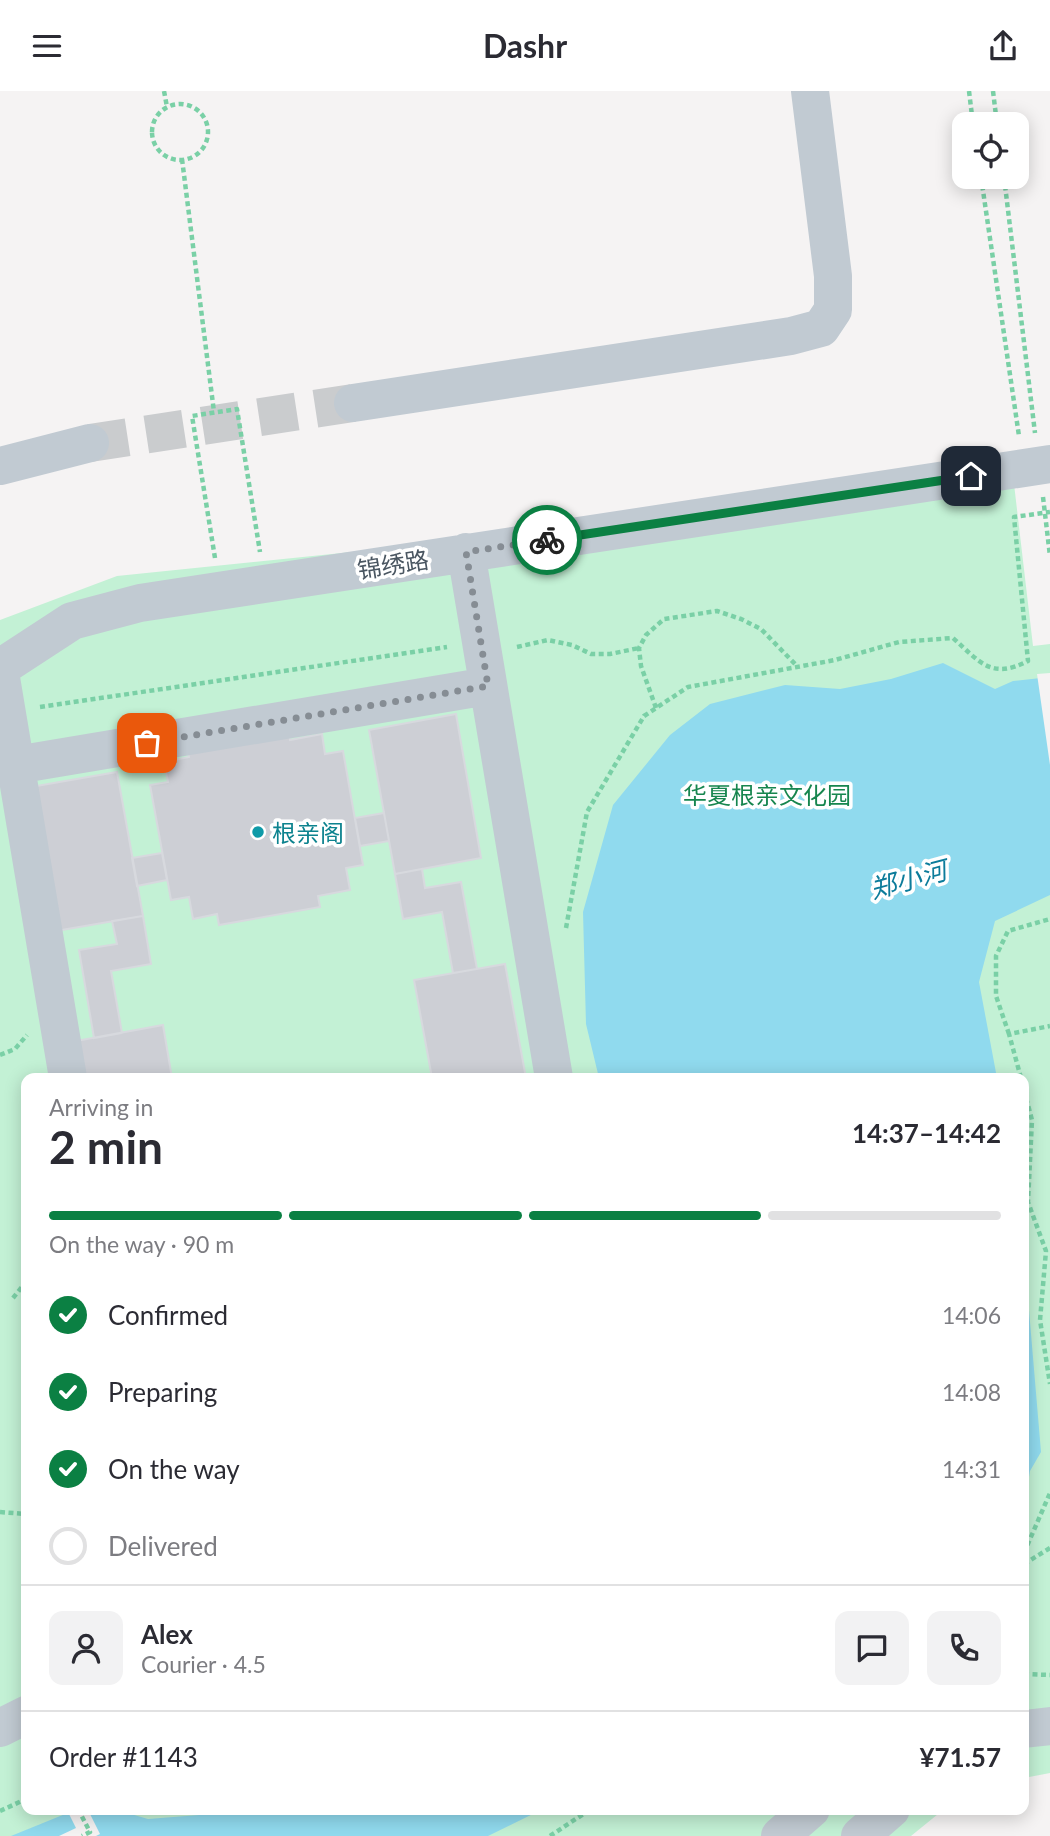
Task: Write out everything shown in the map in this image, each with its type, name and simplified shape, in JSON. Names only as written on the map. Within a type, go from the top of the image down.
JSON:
[{"type":"street","points":[[354,403],[791,336],[821,328],[833,310],[833,276],[810,91]]},
{"type":"street","points":[[0,466],[90,443]]},
{"type":"street","name":"锦绣路","points":[[0,670],[72,621],[140,603],[1038,466]]},
{"type":"street","points":[[466,552],[553,1073]]},
{"type":"street","points":[[0,670],[67,1073]]},
{"type":"street","points":[[16,765],[488,686]]},
{"type":"street","points":[[0,1728],[21,1718]]},
{"type":"street","points":[[1029,1728],[1050,1726]]},
{"type":"street","points":[[780,1836],[804,1815]]},
{"type":"street","points":[[860,1836],[884,1815]]},
{"type":"path","points":[[164,91],[167,107]]},
{"type":"path","points":[[969,91],[972,112]]},
{"type":"path","points":[[993,91],[996,112]]},
{"type":"path","points":[[177,104],[194,108],[201,113],[208,129],[204,146],[198,153],[182,159],[163,154],[153,139],[152,129],[154,120],[167,107],[177,104]]},
{"type":"path","points":[[182,159],[214,412]]},
{"type":"path","points":[[983,189],[1048,513],[1050,556]]},
{"type":"path","points":[[1004,189],[1038,466]]},
{"type":"path","points":[[220,591],[192,416],[214,412],[237,409],[265,584]]},
{"type":"path","points":[[564,935],[587,811],[644,716],[688,687],[835,660],[899,642],[953,638],[984,666],[995,670],[1013,669],[1028,661],[1014,517],[1048,513]]},
{"type":"path","points":[[656,708],[641,666],[639,648],[646,635],[664,619],[717,611],[761,629],[797,666]]},
{"type":"path","points":[[7,712],[481,642],[511,649],[548,640],[572,645],[591,654],[610,654],[639,648]]},
{"type":"path","points":[[1020,1073],[996,996],[996,956],[1008,931],[1050,919]]},
{"type":"path","points":[[1009,1034],[1050,1026]]},
{"type":"path","points":[[1029,1109],[1032,1120],[1029,1182]]},
{"type":"path","points":[[1029,1205],[1046,1251],[1040,1320],[1050,1384]]},
{"type":"path","points":[[13,1298],[21,1288]]},
{"type":"path","points":[[1029,1541],[1050,1493]]},
{"type":"path","points":[[0,1512],[21,1514]]},
{"type":"path","points":[[1029,1561],[1050,1548]]},
{"type":"path","points":[[1029,1674],[1050,1675]]},
{"type":"path","points":[[0,1811],[21,1801]]},
{"type":"path","points":[[81,1815],[90,1832],[82,1836]]},
{"type":"path","points":[[550,1836],[582,1815]]},
{"type":"green space","name":"华夏根亲文化园","points":[[1014,484],[1033,646],[1050,644],[1050,1773],[1029,1777],[1029,1073],[21,1073],[21,1815],[937,1815],[911,1836],[0,1836],[0,620],[117,576]]},
{"type":"water","name":"郑小河","points":[[943,663],[995,689],[1013,681],[1050,677],[1050,895],[995,921],[979,982],[996,1073],[598,1073],[586,1024],[583,912],[613,805],[670,735],[710,704],[785,685],[840,689],[891,679]]},
{"type":"water","points":[[1029,1310],[1041,1452],[1029,1477]]},
{"type":"water","points":[[63,1815],[134,1815],[148,1819],[199,1815],[531,1815],[488,1836],[11,1836]]},
{"type":"pier","points":[[1050,673],[1050,765],[1037,674]]},
{"type":"pier","points":[[70,1815],[90,1815],[100,1834],[59,1836],[76,1828]]},
{"type":"building","points":[[456,714],[481,858],[395,874],[369,730]]},
{"type":"building","name":"根亲阁","points":[[287,721],[290,740],[322,734],[325,754],[343,751],[363,865],[346,868],[350,890],[318,896],[320,907],[219,925],[217,914],[193,919],[189,897],[171,900],[150,785],[168,782],[164,762],[189,757],[186,740]]},
{"type":"building","points":[[117,772],[143,916],[50,932],[25,788]]},
{"type":"building","points":[[384,813],[389,841],[360,846],[355,818]]},
{"type":"building","points":[[162,853],[167,880],[137,886],[132,858]]},
{"type":"building","points":[[422,869],[425,888],[461,882],[477,969],[453,973],[442,912],[403,919],[395,874]]},
{"type":"building","points":[[143,916],[151,964],[111,971],[122,1033],[94,1038],[79,950],[117,944],[112,921]]},
{"type":"building","points":[[505,964],[525,1073],[431,1073],[414,980]]},
{"type":"building","points":[[163,1025],[171,1073],[82,1073],[76,1041]]},
{"type":"tunnel","points":[[90,443],[353,403]]},
{"type":"way so far","points":[[147,743],[488,686],[466,552],[547,540]]},
{"type":"place","name":"根亲阁","points":[[258,832]]},
{"type":"route","points":[[547,540],[971,476]]}]
